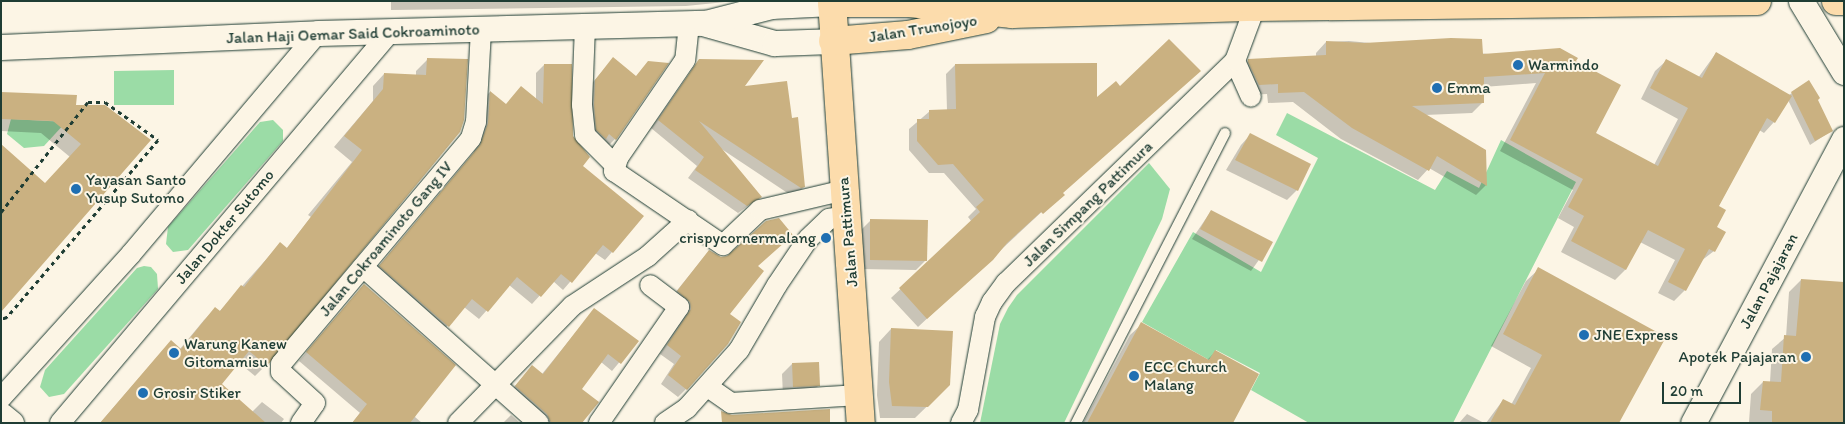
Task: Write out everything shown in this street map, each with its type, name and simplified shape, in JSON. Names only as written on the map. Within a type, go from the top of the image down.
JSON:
[{"type":"main road","name":"Jalan Trunojoyo","points":[[832,2],[910,3],[1012,14],[1255,7],[1757,1]]},
{"type":"main road","points":[[1836,1],[1844,1]]},
{"type":"main road","name":"Jalan Pattimura","points":[[832,2],[833,41],[862,423]]},
{"type":"main road","name":"Jalan Trunojoyo","points":[[833,41],[908,35],[1012,14]]},
{"type":"street","points":[[1801,1],[1844,72]]},
{"type":"street","name":"Jalan Haji Oemar Said Cokroaminoto","points":[[1,47],[318,33],[697,23],[772,6],[832,2]]},
{"type":"street","name":"Jalan Simpang Pattimura","points":[[961,423],[968,410],[985,316],[1006,283],[1235,61],[1255,7]]},
{"type":"street","points":[[614,164],[685,60],[697,23]]},
{"type":"street","name":"Jalan Haji Oemar Said Cokroaminoto","points":[[697,23],[774,43],[833,41]]},
{"type":"street","points":[[585,26],[585,135],[614,164],[617,173],[723,245],[760,210],[846,203]]},
{"type":"street","name":"Jalan Cokroaminoto Gang IV","points":[[301,423],[315,403],[281,372],[281,364],[471,138],[476,122],[481,30]]},
{"type":"street","name":"Jalan Dokter Sutomo","points":[[60,423],[391,31]]},
{"type":"street","points":[[4,415],[131,254],[318,33]]},
{"type":"street","points":[[1235,61],[1251,98]]},
{"type":"street","name":"Jalan Pajajaran","points":[[1692,423],[1841,153]]},
{"type":"street","points":[[665,423],[687,408],[708,387],[739,350],[799,250],[846,203]]},
{"type":"street","points":[[458,423],[572,306],[648,256],[688,220]]},
{"type":"street","points":[[362,267],[496,382],[539,423]]},
{"type":"street","points":[[599,423],[679,307],[650,285]]},
{"type":"street","points":[[708,387],[732,403],[859,395]]},
{"type":"lane","points":[[1076,423],[1225,133]]},
{"type":"path","points":[[1,212],[88,102],[105,102],[158,140],[7,317],[1,319]]},
{"type":"green space","points":[[174,70],[174,105],[114,105],[114,71]]},
{"type":"green space","points":[[1287,113],[1435,190],[1447,171],[1479,188],[1501,140],[1576,182],[1453,423],[1309,423],[1251,390],[1260,373],[1216,350],[1209,360],[1142,322],[1193,232],[1261,272],[1318,158],[1276,135]]},
{"type":"green space","points":[[11,119],[66,122],[44,146],[24,148],[7,134]]},
{"type":"green space","points":[[273,120],[283,130],[283,141],[188,250],[173,252],[166,244],[168,227],[260,122]]},
{"type":"green space","points":[[1149,163],[1170,189],[1162,219],[1064,423],[980,423],[1000,324],[1008,308],[1017,295]]},
{"type":"green space","points":[[151,267],[157,274],[158,289],[64,394],[49,397],[40,387],[45,370],[137,268]]},
{"type":"building","points":[[1451,38],[1482,39],[1483,54],[1560,48],[1578,58],[1576,61],[1621,85],[1596,133],[1658,166],[1688,108],[1650,88],[1666,59],[1702,78],[1716,52],[1792,96],[1775,123],[1767,118],[1719,206],[1726,210],[1717,227],[1726,232],[1715,252],[1709,249],[1686,291],[1668,282],[1685,249],[1648,230],[1626,270],[1571,241],[1584,216],[1568,207],[1583,179],[1510,140],[1545,73],[1484,77],[1484,103],[1412,106],[1486,150],[1487,186],[1437,156],[1429,171],[1352,128],[1304,92],[1278,93],[1278,84],[1259,85],[1248,62],[1248,59],[1326,55],[1326,41],[1364,43]]},
{"type":"building","points":[[1169,39],[1201,71],[1063,193],[1065,195],[1043,214],[1041,212],[1007,243],[993,260],[927,319],[899,288],[980,212],[976,207],[984,200],[953,164],[938,165],[917,141],[917,119],[929,119],[929,110],[956,109],[955,64],[1097,63],[1097,97],[1116,81],[1120,86]]},
{"type":"building","points":[[613,57],[636,76],[648,61],[669,63],[616,140],[609,134],[606,139],[596,130],[594,105],[595,80]]},
{"type":"building","points":[[427,58],[468,59],[464,120],[460,132],[267,366],[249,351],[222,384],[266,423],[100,423],[171,340],[181,349],[215,307],[220,311],[241,285],[244,287],[280,242],[287,248],[362,150],[344,136],[383,89],[384,73],[426,75]]},
{"type":"building","points":[[699,59],[764,60],[745,86],[787,81],[792,118],[798,117],[805,187],[801,188],[699,121],[762,197],[747,206],[695,170],[704,157],[658,120]]},
{"type":"building","points":[[544,64],[572,64],[573,136],[590,157],[583,166],[644,216],[613,253],[603,245],[572,283],[561,274],[541,297],[517,277],[488,312],[472,299],[449,327],[379,266],[480,145],[488,123],[490,91],[506,104],[521,86],[543,104]]},
{"type":"building","points":[[1809,80],[1820,98],[1818,100],[1833,131],[1815,141],[1791,92]]},
{"type":"building","points":[[1,92],[77,95],[76,105],[105,105],[151,140],[1,312],[1,144],[45,183],[81,144],[53,121],[1,119]]},
{"type":"building","points":[[1250,133],[1311,164],[1298,191],[1235,160]]},
{"type":"building","points":[[1211,210],[1273,242],[1262,262],[1200,229]]},
{"type":"building","points":[[779,218],[793,235],[758,266],[764,271],[730,314],[741,322],[728,344],[687,390],[668,375],[681,356],[667,345],[691,309],[690,302],[677,291],[709,250],[721,257],[727,256],[766,221]]},
{"type":"building","points":[[870,219],[928,220],[927,261],[870,260]]},
{"type":"building","name":"JNE Express","points":[[1538,267],[1666,337],[1619,423],[1490,423],[1503,399],[1515,405],[1542,355],[1503,334]]},
{"type":"building","points":[[1801,279],[1844,282],[1844,423],[1772,423],[1772,411],[1760,410],[1763,381],[1781,382],[1784,335],[1796,336]]},
{"type":"building","points":[[364,284],[456,365],[410,423],[352,423],[367,404],[306,352]]},
{"type":"building","points":[[594,308],[639,341],[621,364],[608,354],[582,389],[599,402],[582,423],[551,423],[547,414],[515,386],[532,365],[543,374]]},
{"type":"building","points":[[1141,322],[1209,360],[1215,350],[1259,374],[1233,423],[1087,423]]},
{"type":"building","points":[[891,328],[953,331],[950,385],[928,407],[892,406],[889,382]]},
{"type":"building","points":[[819,362],[820,386],[793,387],[792,363]]},
{"type":"building","points":[[830,409],[830,423],[722,423],[721,411],[732,415]]},
{"type":"place","name":"Warmindo","points":[[1518,65]]},
{"type":"place","name":"Emma","points":[[1437,88]]},
{"type":"place","name":"Yayasan Santo Yusup Sutomo","points":[[76,189]]},
{"type":"place","name":"crispycornermalang","points":[[826,238]]},
{"type":"place","name":"JNE Express","points":[[1584,335]]},
{"type":"place","name":"Warung Kanew Gitomamisu","points":[[174,353]]},
{"type":"place","name":"Apotek Pajajaran","points":[[1806,357]]},
{"type":"place","name":"ECC Church Malang","points":[[1134,376]]},
{"type":"place","name":"Grosir Stiker","points":[[143,393]]}]
